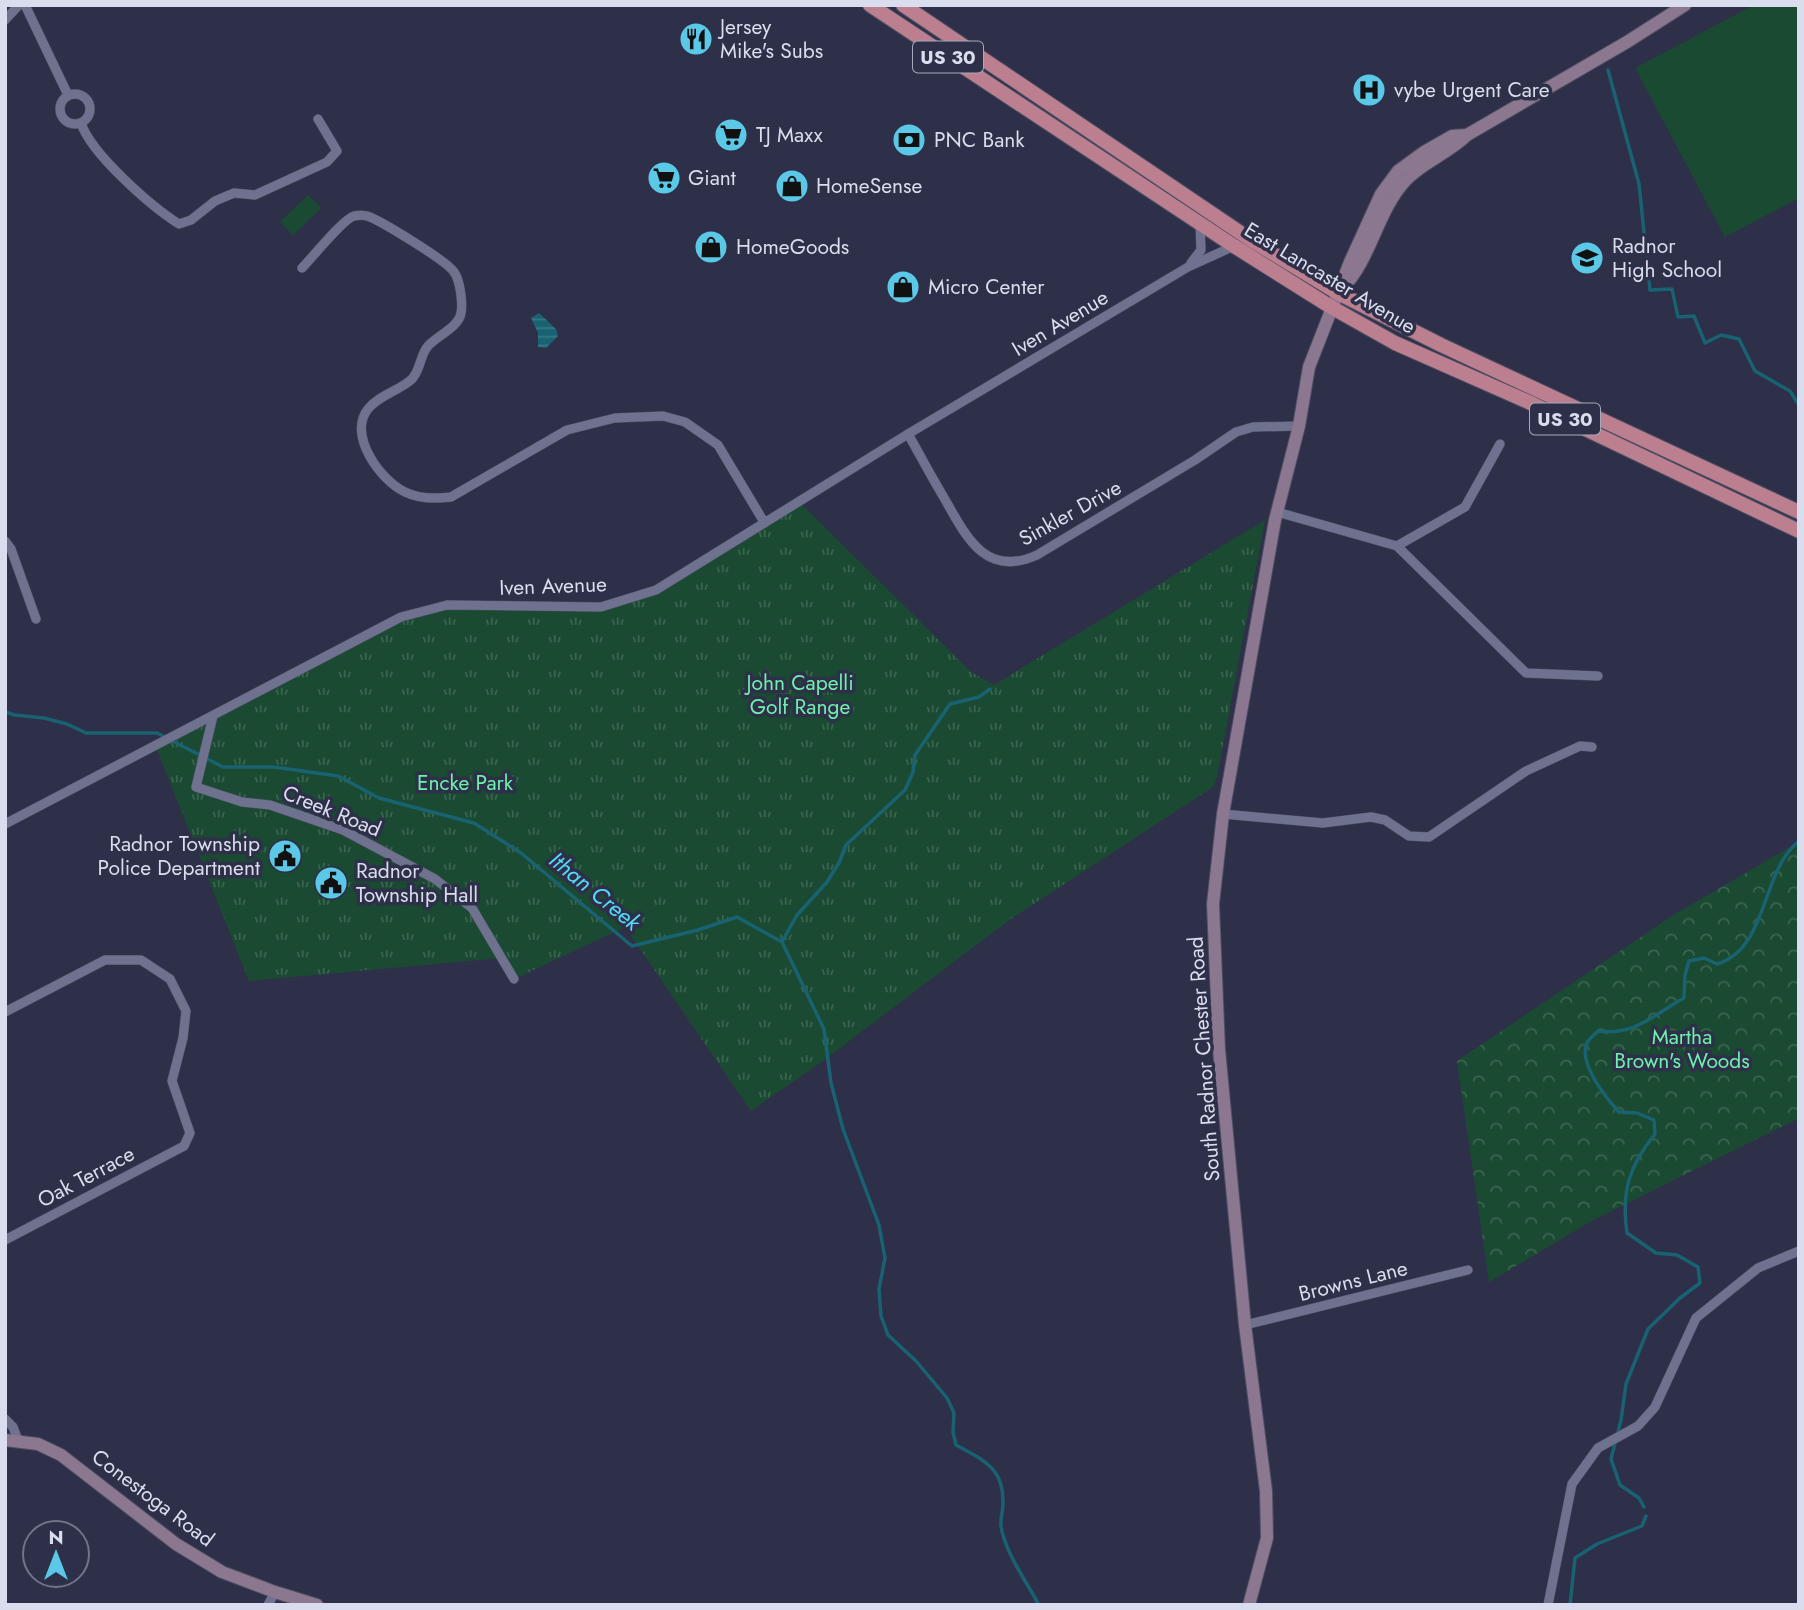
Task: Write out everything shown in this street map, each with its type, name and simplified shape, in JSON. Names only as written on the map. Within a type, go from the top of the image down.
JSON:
[{"type":"highway","name":"East Lancaster Avenue","points":[[870,5],[1200,224],[1331,307],[1438,364],[1533,404],[1799,531]]},
{"type":"highway","name":"East Lancaster Avenue","points":[[903,5],[1226,223],[1338,293],[1441,345],[1799,512]]},
{"type":"main road","name":"South Radnor Chester Road","points":[[1249,1605],[1267,1538],[1266,1491],[1245,1325],[1219,1049],[1213,904],[1223,814],[1278,512],[1299,426],[1309,367],[1338,293],[1358,270],[1391,200],[1407,179],[1455,147],[1467,135],[1685,5]]},
{"type":"main road","name":"Conestoga Road","points":[[12,1440],[38,1444],[61,1455],[176,1544],[222,1572],[317,1605]]},
{"type":"street","points":[[5,20],[19,5]]},
{"type":"street","points":[[25,5],[68,96]]},
{"type":"street","points":[[78,94],[89,101],[89,114],[81,123],[70,123],[62,117],[60,105],[68,96],[78,94]]},
{"type":"street","points":[[81,123],[87,136],[133,188],[180,224],[191,220],[215,201],[234,193],[255,195],[327,162],[337,151],[318,119]]},
{"type":"street","points":[[302,268],[348,218],[360,215],[382,223],[438,259],[455,274],[462,309],[457,322],[427,346],[414,376],[374,404],[363,418],[364,444],[381,474],[397,488],[421,497],[451,497],[567,430],[615,418],[663,416],[685,422],[718,445],[764,522]]},
{"type":"street","points":[[1188,267],[1200,250],[1200,224]]},
{"type":"street","name":"Iven Avenue","points":[[5,824],[401,617],[447,605],[601,607],[656,590],[908,434],[1188,267],[1234,246]]},
{"type":"street","name":"Sinkler Drive","points":[[908,434],[966,536],[986,556],[1010,562],[1037,555],[1195,460],[1236,432],[1253,428],[1299,426]]},
{"type":"street","points":[[1398,546],[1465,507],[1500,444]]},
{"type":"street","points":[[1278,512],[1398,546],[1526,673],[1598,676]]},
{"type":"street","points":[[5,541],[11,549],[36,619]]},
{"type":"street","name":"Creek Road","points":[[213,716],[196,787],[242,803],[270,805],[343,830],[435,879],[472,908],[514,979]]},
{"type":"street","points":[[1223,814],[1323,823],[1371,817],[1385,820],[1409,836],[1429,837],[1526,771],[1580,746],[1592,747]]},
{"type":"street","name":"Oak Terrace","points":[[5,1012],[105,960],[141,960],[170,979],[186,1011],[183,1038],[172,1081],[190,1133],[184,1146],[5,1240]]},
{"type":"street","points":[[1548,1605],[1572,1483],[1598,1448],[1638,1426],[1655,1407],[1696,1318],[1758,1268],[1799,1251]]},
{"type":"street","name":"Browns Lane","points":[[1245,1325],[1468,1270]]},
{"type":"street","points":[[5,1419],[13,1427],[12,1440]]},
{"type":"street","points":[[268,1605],[275,1592]]},
{"type":"green space","points":[[1754,5],[1799,5],[1799,198],[1725,237],[1635,68]]},
{"type":"green space","points":[[308,195],[321,208],[293,235],[280,222]]},
{"type":"green space","name":"Encke Park","points":[[799,502],[971,672],[994,685],[1265,520],[1213,787],[1012,918],[820,1063],[751,1111],[625,927],[514,979],[501,958],[249,981],[156,747],[401,617],[447,605],[602,607],[656,590]]},
{"type":"green space","name":"Martha Brown's Woods","points":[[1799,842],[1799,1118],[1593,1220],[1489,1282],[1457,1061],[1675,914]]},
{"type":"shaded area","points":[[539,313],[556,329],[558,336],[546,348],[538,347],[538,333],[531,318]]},
{"type":"waterway","points":[[1608,70],[1639,184],[1650,290],[1672,289],[1678,317],[1694,316],[1705,343],[1721,335],[1739,339],[1755,371],[1790,391],[1799,405]]},
{"type":"waterway","points":[[782,942],[797,915],[827,882],[846,845],[905,790],[913,772],[915,755],[950,704],[979,697],[990,689]]},
{"type":"waterway","name":"Ithan Creek","points":[[5,712],[44,718],[86,733],[157,733],[223,767],[274,767],[338,776],[379,798],[474,823],[521,853],[632,946],[698,930],[737,917],[782,942],[824,1029],[831,1083],[843,1129],[879,1225],[885,1258],[879,1289],[881,1316],[888,1335],[916,1361],[947,1398],[954,1413],[953,1432],[956,1445],[984,1461],[996,1474],[1002,1492],[1003,1535],[1011,1556],[1039,1605]]},
{"type":"waterway","points":[[1644,1507],[1639,1498],[1620,1485],[1611,1459],[1621,1420],[1626,1384],[1648,1329],[1700,1283],[1698,1267],[1677,1255],[1656,1253],[1627,1233],[1626,1192],[1633,1169],[1655,1134],[1654,1120],[1637,1113],[1619,1112],[1590,1070],[1585,1051],[1587,1043],[1598,1031],[1611,1032],[1633,1027],[1684,998],[1689,961],[1704,958],[1717,964],[1734,955],[1756,926],[1777,871],[1786,855],[1799,841]]},
{"type":"waterway","points":[[1570,1605],[1575,1558],[1597,1544],[1642,1526],[1646,1516]]},
{"type":"place","name":"Jersey Mike's Subs","points":[[696,39]]},
{"type":"place","name":"vybe Urgent Care","points":[[1369,90]]},
{"type":"place","name":"TJ Maxx","points":[[731,135]]},
{"type":"place","name":"PNC Bank","points":[[909,140]]},
{"type":"place","name":"Giant","points":[[664,178]]},
{"type":"place","name":"HomeSense","points":[[792,186]]},
{"type":"place","name":"HomeGoods","points":[[711,247]]},
{"type":"place","name":"Radnor High School","points":[[1587,258]]},
{"type":"place","name":"Micro Center","points":[[903,287]]},
{"type":"place","name":"Radnor Township Police Department","points":[[285,856]]},
{"type":"place","name":"Radnor Township Hall","points":[[331,883]]},
{"type":"park label","name":"John Capelli Golf Range","points":[[800,695]]}]
